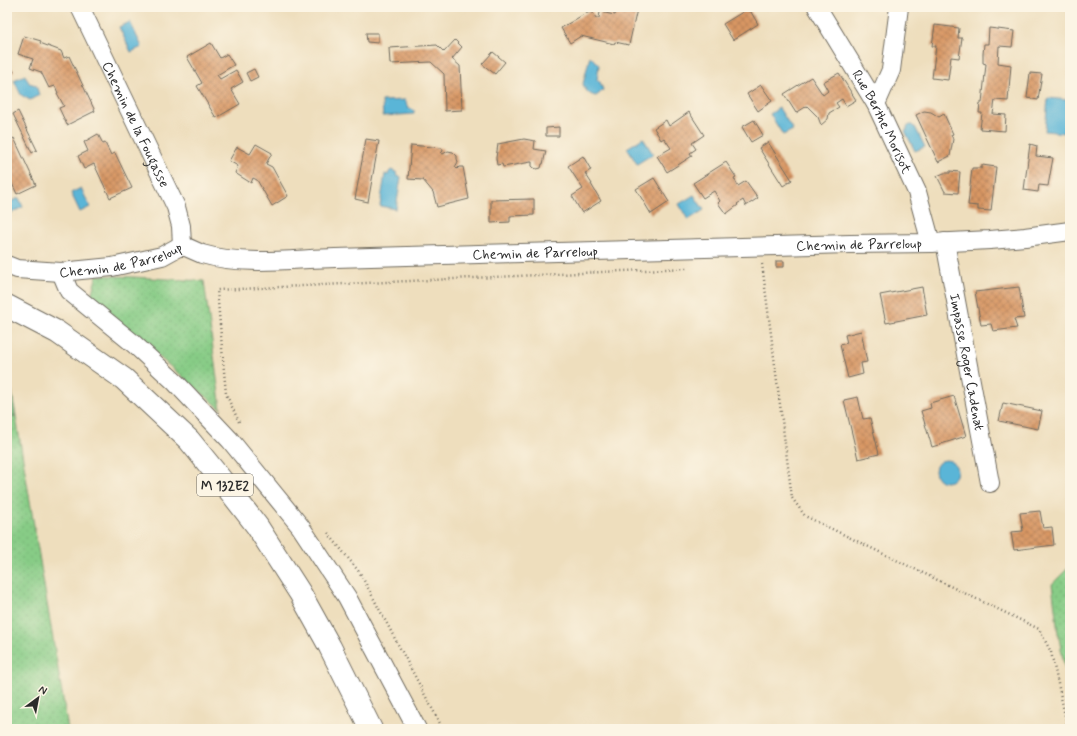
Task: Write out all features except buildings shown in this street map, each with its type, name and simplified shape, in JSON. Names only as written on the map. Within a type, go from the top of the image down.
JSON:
[{"type":"main road","name":"M 132E2","points":[[7,306],[57,332],[124,379],[189,440],[257,526],[300,593],[330,647],[371,729]]},
{"type":"street","name":"Chemin de la Fougasse","points":[[80,7],[176,207],[181,226],[182,245]]},
{"type":"street","name":"Rue Berthe Morisot","points":[[817,7],[876,104],[917,192],[938,242]]},
{"type":"street","points":[[876,104],[891,70],[899,7]]},
{"type":"street","name":"Chemin de Parreloup","points":[[7,266],[17,269],[61,272],[112,267],[162,256],[182,245],[202,254],[253,261],[343,257],[938,242],[1001,239],[1070,231]]},
{"type":"street","name":"Impasse Roger Cadenat","points":[[938,242],[990,483]]},
{"type":"street","points":[[61,272],[69,291],[134,344],[176,383],[230,440],[300,526],[347,597],[417,729]]},
{"type":"path","points":[[754,265],[762,264],[792,498],[806,516],[1039,629],[1051,652],[1068,729]]},
{"type":"path","points":[[243,428],[226,394],[217,290],[691,268]]},
{"type":"path","points":[[326,530],[360,573],[443,729]]},
{"type":"green space","points":[[97,275],[204,281],[221,409],[90,299]]},
{"type":"green space","points":[[7,363],[16,416],[7,418]]},
{"type":"green space","points":[[16,416],[68,729],[7,729],[7,418]]},
{"type":"green space","points":[[1070,566],[1070,696],[1058,633],[1052,584]]},
{"type":"water","points":[[130,22],[142,47],[131,52],[119,27]]},
{"type":"water","points":[[590,56],[599,65],[597,80],[600,82],[603,90],[596,96],[591,95],[583,84]]},
{"type":"water","points":[[25,75],[29,83],[36,85],[39,95],[30,100],[21,95],[14,80]]},
{"type":"water","points":[[1048,98],[1068,100],[1065,133],[1045,131]]},
{"type":"water","points":[[405,100],[408,108],[414,110],[414,114],[383,116],[382,101]]},
{"type":"water","points":[[779,108],[793,130],[783,135],[770,114]]},
{"type":"water","points":[[910,125],[915,127],[925,147],[915,151],[905,131]]},
{"type":"water","points":[[643,138],[653,154],[637,164],[627,148]]},
{"type":"water","points":[[391,170],[396,172],[397,176],[401,177],[396,209],[380,206],[385,174],[388,175]]},
{"type":"water","points":[[81,188],[90,207],[80,212],[71,193]]},
{"type":"water","points":[[694,195],[704,210],[688,220],[679,204]]},
{"type":"water","points":[[19,198],[23,207],[7,215],[7,203]]},
{"type":"water","points":[[946,460],[954,463],[957,471],[954,479],[946,482],[938,479],[935,471],[938,463]]}]
